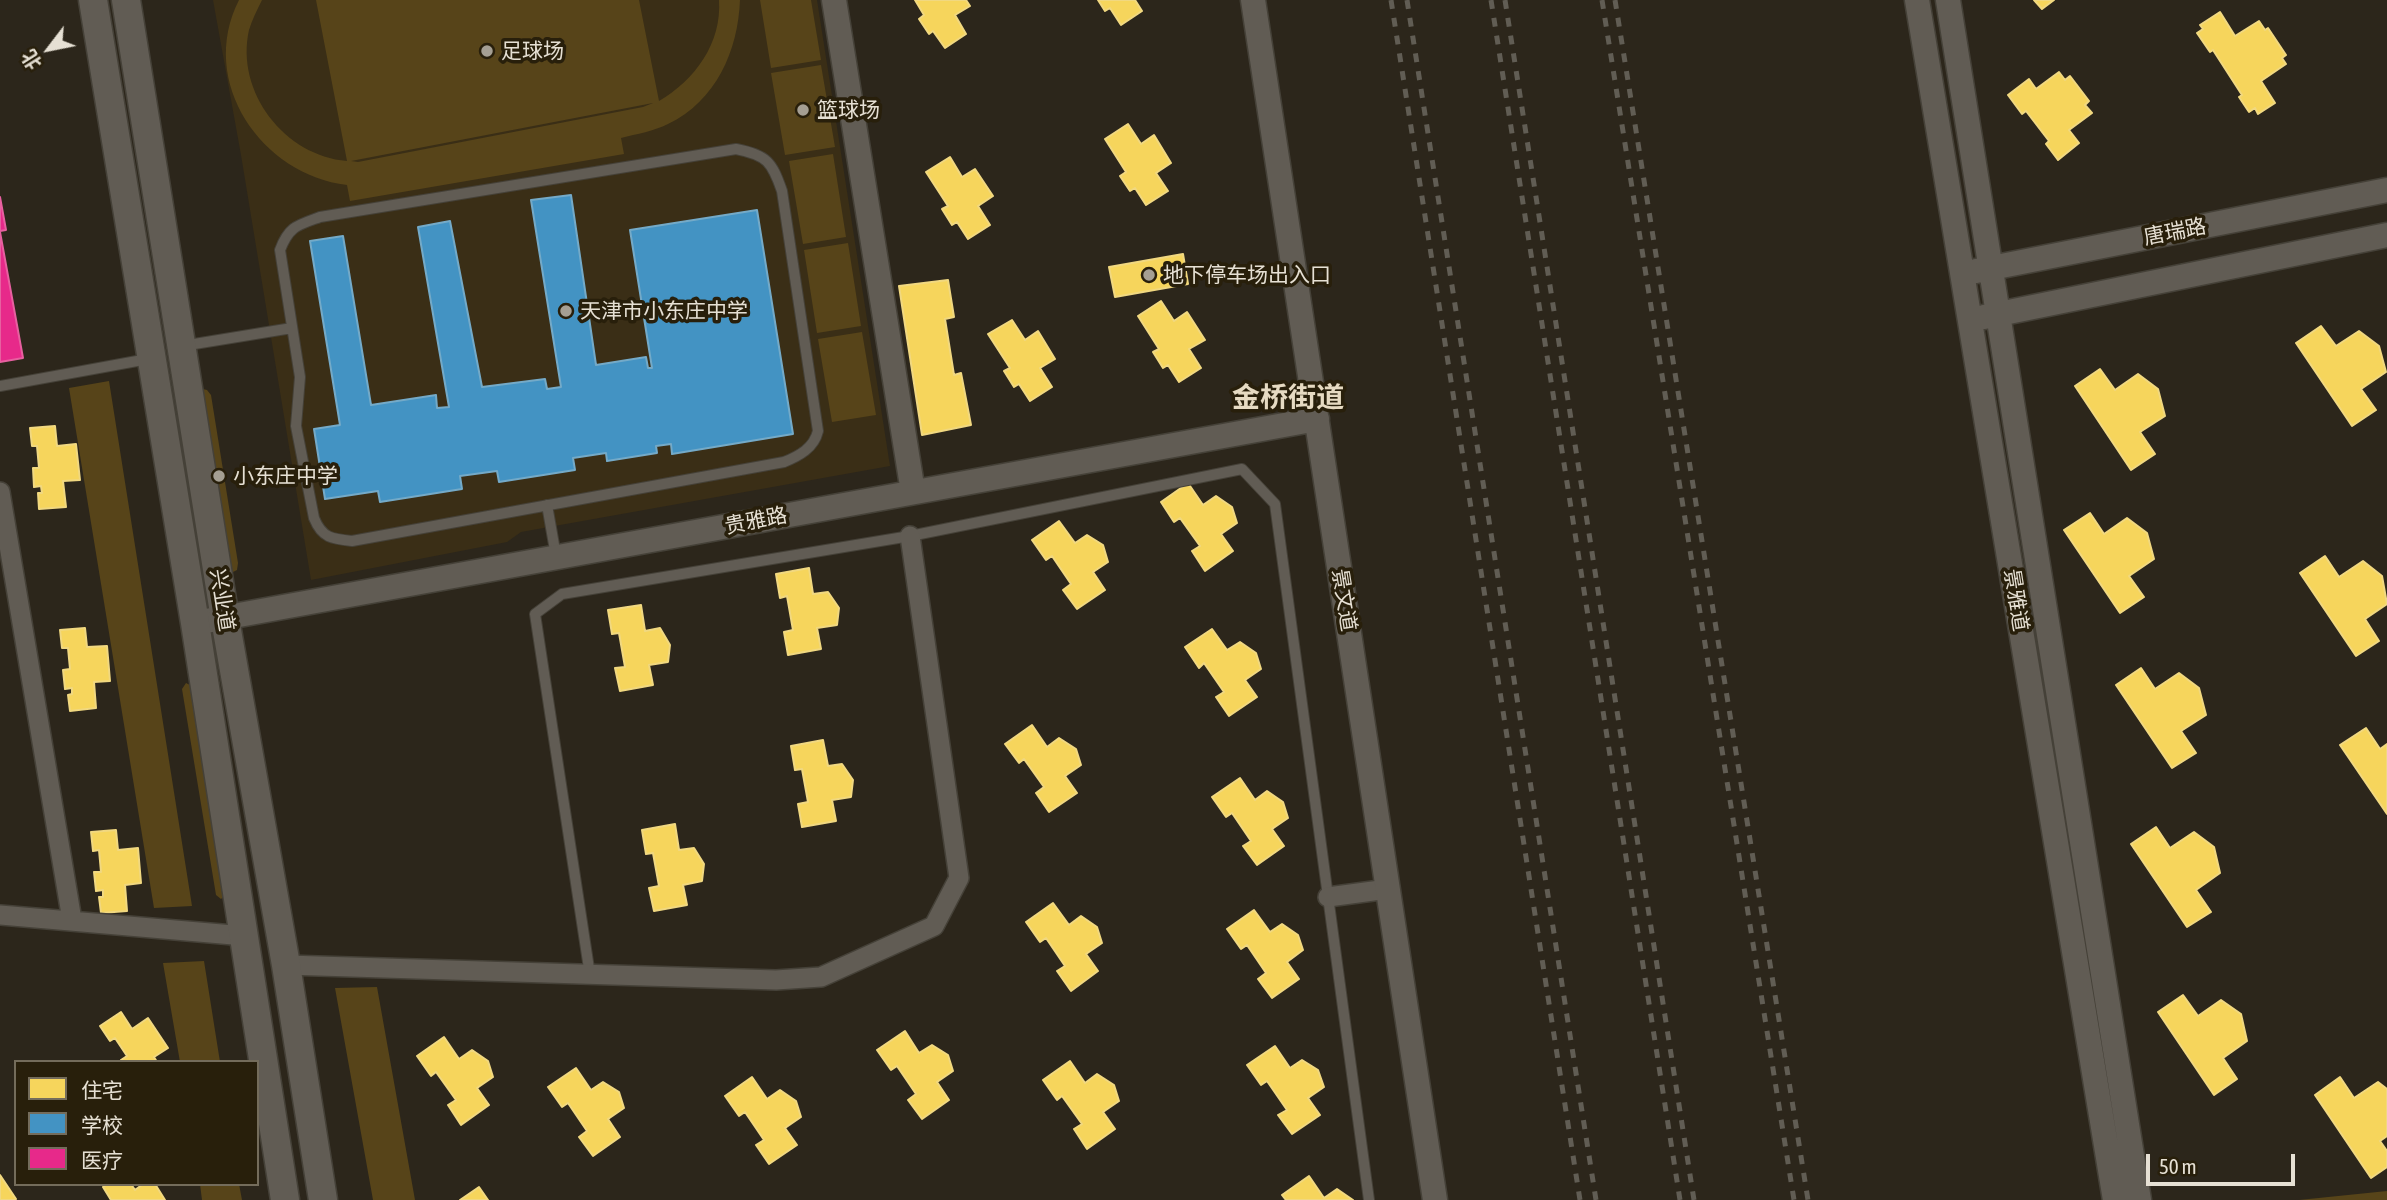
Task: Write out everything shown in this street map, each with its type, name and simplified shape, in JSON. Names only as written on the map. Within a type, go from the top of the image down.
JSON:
[{"type":"main road","name":"兴业道","points":[[93,0],[246,936],[285,1200]]},
{"type":"main road","name":"兴业道","points":[[126,0],[225,619],[286,965],[323,1200]]},
{"type":"street","points":[[834,0],[913,492]]},
{"type":"street","name":"景文道","points":[[1253,0],[1435,1200]]},
{"type":"street","name":"景雅道","points":[[1917,0],[2115,1200]]},
{"type":"street","name":"景雅道","points":[[1948,0],[2140,1200]]},
{"type":"street","name":"唐瑞路","points":[[1962,274],[2387,190]]},
{"type":"street","points":[[1970,320],[2387,235]]},
{"type":"street","name":"贵雅路","points":[[195,623],[1317,419]]},
{"type":"street","points":[[0,492],[72,920]]},
{"type":"street","points":[[286,965],[776,980],[821,977],[934,926],[959,878],[910,536]]},
{"type":"street","points":[[1328,897],[1388,889]]},
{"type":"street","points":[[0,915],[246,936]]},
{"type":"lane","points":[[736,149],[752,152],[766,159],[775,172],[782,191],[818,431],[816,440],[797,457],[784,462],[547,505],[352,541],[329,537],[319,529],[314,518],[296,426],[300,377],[280,250],[286,235],[296,225],[320,217],[736,149]]},
{"type":"lane","points":[[181,346],[292,328]]},
{"type":"lane","points":[[0,386],[152,358]]},
{"type":"lane","points":[[590,975],[535,614],[562,594],[910,536],[1242,468],[1275,504],[1369,1200]]},
{"type":"lane","points":[[547,505],[557,559]]},
{"type":"shaded area","name":"天津市小东庄中学","points":[[213,0],[817,0],[890,466],[521,532],[507,542],[311,580]]},
{"type":"shaded area","name":"足球场","points":[[239,0],[262,0],[249,30],[247,53],[250,76],[258,97],[285,134],[324,156],[347,161],[316,0],[639,0],[659,101],[684,82],[704,59],[716,31],[719,0],[740,0],[735,38],[729,56],[711,88],[685,114],[668,124],[621,138],[624,154],[350,201],[347,185],[316,178],[288,163],[264,144],[245,119],[232,92],[226,62],[228,31]],"holes":[[[653,103],[358,162],[351,161]]]},
{"type":"shaded area","name":"篮球场","points":[[760,0],[811,0],[821,60],[771,68]]},
{"type":"shaded area","name":"篮球场","points":[[821,65],[835,147],[785,155],[771,73]]},
{"type":"shaded area","name":"篮球场","points":[[833,154],[846,237],[803,244],[789,161]]},
{"type":"shaded area","points":[[848,243],[861,326],[817,333],[804,250]]},
{"type":"shaded area","points":[[862,332],[876,415],[832,422],[818,339]]},
{"type":"shaded area","points":[[109,381],[192,906],[154,908],[69,388]]},
{"type":"shaded area","points":[[203,389],[211,395],[238,563],[237,570],[233,572],[229,570],[200,392]]},
{"type":"shaded area","points":[[186,683],[192,686],[226,894],[221,899],[216,895],[182,689]]},
{"type":"shaded area","points":[[204,961],[220,1060],[180,1060],[163,963]]},
{"type":"shaded area","points":[[377,987],[415,1200],[373,1200],[335,988]]},
{"type":"shaded area","points":[[200,1186],[239,1186],[242,1200],[202,1200]]},
{"type":"shaded area","points":[[2387,1191],[2387,1200],[2299,1200]]},
{"type":"building: 住宅","points":[[915,0],[966,0],[970,6],[955,15],[966,34],[945,48],[933,31],[929,34],[919,19],[924,15]]},
{"type":"building: 住宅","points":[[1098,0],[1135,0],[1142,11],[1121,25],[1110,8],[1105,11]]},
{"type":"building: 住宅","points":[[2034,0],[2054,0],[2042,9]]},
{"type":"building: 住宅","points":[[2220,12],[2235,36],[2259,21],[2265,30],[2268,28],[2286,55],[2282,58],[2286,64],[2261,81],[2275,103],[2258,114],[2255,108],[2249,112],[2239,97],[2242,95],[2213,50],[2210,52],[2197,33],[2203,29],[2200,25]]},
{"type":"building: 住宅","points":[[2059,72],[2065,80],[2070,76],[2089,101],[2085,105],[2092,113],[2069,130],[2079,143],[2058,160],[2046,144],[2049,141],[2026,111],[2022,114],[2008,95],[2029,79],[2036,89]]},
{"type":"building: 住宅","points":[[1128,124],[1141,144],[1154,135],[1171,163],[1156,173],[1168,191],[1146,205],[1135,188],[1130,191],[1120,176],[1126,172],[1105,139]]},
{"type":"building: 住宅","points":[[950,157],[962,177],[975,169],[993,196],[978,206],[990,225],[968,239],[957,222],[952,225],[942,209],[948,206],[926,172]]},
{"type":"building: 住宅","name":"地下停车场出入口","points":[[1183,254],[1188,284],[1115,297],[1109,267]]},
{"type":"building: 住宅","points":[[948,280],[954,317],[945,319],[954,375],[961,373],[971,425],[922,435],[899,286]]},
{"type":"building: 住宅","points":[[1161,301],[1174,321],[1187,312],[1205,340],[1189,349],[1201,368],[1179,382],[1168,365],[1163,368],[1153,352],[1159,349],[1138,316]]},
{"type":"building: 住宅","points":[[1012,320],[1025,340],[1038,331],[1055,359],[1040,368],[1052,387],[1030,401],[1019,384],[1014,387],[1004,371],[1010,368],[988,334]]},
{"type":"building: 住宅","points":[[2321,326],[2336,346],[2359,331],[2379,346],[2386,372],[2361,389],[2376,410],[2352,426],[2296,343]]},
{"type":"building: 住宅","points":[[2100,369],[2115,390],[2138,374],[2158,389],[2165,416],[2140,432],[2155,454],[2131,470],[2075,386]]},
{"type":"building: 住宅","points":[[55,426],[57,446],[76,444],[80,480],[63,481],[66,507],[39,509],[38,493],[42,493],[41,486],[34,487],[33,468],[39,468],[37,446],[32,446],[30,428]]},
{"type":"building: 住宅","points":[[1188,483],[1203,505],[1216,496],[1232,507],[1237,523],[1221,534],[1233,551],[1205,571],[1192,551],[1200,546],[1180,518],[1174,522],[1161,502]]},
{"type":"building: 住宅","points":[[2090,513],[2104,534],[2127,518],[2147,533],[2154,559],[2129,576],[2144,597],[2120,613],[2064,530]]},
{"type":"building: 住宅","points":[[1059,521],[1075,543],[1087,535],[1103,545],[1108,562],[1093,572],[1105,590],[1077,609],[1063,590],[1071,584],[1052,556],[1046,560],[1032,540]]},
{"type":"building: 住宅","points":[[2325,556],[2339,577],[2363,561],[2382,576],[2387,604],[2365,619],[2379,641],[2356,656],[2300,573]]},
{"type":"building: 住宅","points":[[809,568],[813,594],[828,592],[839,608],[837,625],[817,628],[821,649],[788,655],[784,632],[793,630],[787,596],[780,598],[776,574]]},
{"type":"building: 住宅","points":[[641,605],[645,631],[660,628],[670,645],[668,662],[649,665],[653,685],[620,691],[615,668],[625,667],[619,633],[612,634],[608,610]]},
{"type":"building: 住宅","points":[[85,628],[87,647],[107,646],[110,681],[94,682],[96,708],[70,711],[68,695],[72,694],[72,688],[65,689],[63,670],[70,669],[68,648],[62,648],[60,630]]},
{"type":"building: 住宅","points":[[1212,629],[1227,650],[1240,642],[1256,653],[1261,669],[1245,680],[1257,697],[1229,716],[1216,697],[1224,692],[1204,663],[1199,668],[1185,647]]},
{"type":"building: 住宅","points":[[2141,668],[2155,689],[2179,673],[2199,688],[2206,715],[2181,731],[2196,753],[2172,768],[2116,685]]},
{"type":"building: 住宅","points":[[1032,725],[1047,747],[1059,738],[1076,749],[1081,765],[1065,776],[1077,793],[1049,812],[1036,793],[1044,787],[1024,759],[1019,763],[1005,744]]},
{"type":"building: 住宅","points":[[2366,728],[2380,749],[2387,744],[2387,814],[2340,745]]},
{"type":"building: 住宅","points":[[823,740],[828,766],[842,764],[853,780],[851,797],[832,800],[836,821],[802,827],[798,804],[808,802],[802,769],[795,770],[791,746]]},
{"type":"building: 住宅","points":[[1240,778],[1255,800],[1267,791],[1283,802],[1288,818],[1272,829],[1284,846],[1257,865],[1243,846],[1251,841],[1232,813],[1226,817],[1212,797]]},
{"type":"building: 住宅","points":[[675,824],[679,850],[694,848],[704,864],[702,881],[683,885],[687,905],[654,911],[649,888],[659,886],[653,853],[646,854],[642,830]]},
{"type":"building: 住宅","points":[[2156,827],[2170,848],[2194,832],[2214,847],[2220,873],[2196,890],[2211,912],[2187,927],[2131,844]]},
{"type":"building: 住宅","points":[[116,830],[118,850],[138,848],[141,883],[125,885],[127,911],[101,913],[99,897],[103,897],[103,890],[96,891],[94,872],[101,872],[99,850],[93,851],[91,832]]},
{"type":"building: 住宅","points":[[1053,903],[1069,925],[1081,916],[1097,927],[1102,943],[1086,954],[1098,971],[1071,991],[1057,971],[1065,966],[1046,938],[1040,942],[1026,922]]},
{"type":"building: 住宅","points":[[1254,910],[1270,932],[1282,924],[1298,935],[1303,950],[1287,962],[1299,979],[1272,998],[1258,979],[1266,973],[1247,945],[1241,949],[1227,929]]},
{"type":"building: 住宅","points":[[2183,995],[2198,1016],[2221,1000],[2241,1014],[2247,1041],[2223,1058],[2237,1079],[2214,1095],[2158,1012]]},
{"type":"building: 住宅","points":[[121,1012],[132,1029],[148,1018],[168,1048],[154,1057],[156,1060],[121,1060],[127,1056],[115,1038],[110,1041],[100,1026]]},
{"type":"building: 住宅","points":[[905,1031],[919,1053],[932,1045],[948,1055],[953,1071],[937,1082],[949,1100],[922,1119],[908,1100],[916,1094],[897,1066],[891,1070],[877,1050]]},
{"type":"building: 住宅","points":[[444,1037],[459,1059],[472,1050],[488,1061],[493,1077],[477,1088],[489,1105],[461,1125],[448,1105],[456,1100],[436,1072],[431,1076],[417,1056]]},
{"type":"building: 住宅","points":[[1275,1046],[1290,1068],[1302,1060],[1318,1070],[1324,1087],[1308,1098],[1320,1115],[1292,1134],[1278,1115],[1287,1110],[1267,1081],[1261,1085],[1247,1065]]},
{"type":"building: 住宅","points":[[1070,1061],[1085,1083],[1097,1074],[1114,1085],[1119,1101],[1103,1112],[1115,1129],[1087,1149],[1074,1129],[1082,1124],[1062,1096],[1057,1100],[1043,1080]]},
{"type":"building: 住宅","points":[[576,1068],[591,1090],[603,1082],[619,1092],[624,1108],[608,1119],[620,1137],[593,1156],[579,1137],[587,1131],[568,1103],[562,1107],[548,1087]]},
{"type":"building: 住宅","points":[[752,1077],[767,1099],[780,1090],[796,1101],[801,1117],[785,1128],[797,1145],[769,1164],[756,1145],[764,1140],[745,1112],[739,1116],[725,1096]]},
{"type":"building: 住宅","points":[[2340,1077],[2354,1098],[2378,1082],[2387,1089],[2387,1136],[2380,1141],[2387,1151],[2387,1167],[2371,1178],[2315,1095]]},
{"type":"building: 住宅","points":[[0,1175],[16,1199],[15,1200],[0,1200]]},
{"type":"building: 住宅","points":[[1309,1176],[1324,1198],[1337,1189],[1353,1200],[1286,1200],[1282,1195]]},
{"type":"building: 住宅","points":[[132,1186],[135,1190],[140,1186],[156,1186],[165,1200],[111,1200],[103,1187]]},
{"type":"building: 住宅","points":[[479,1187],[488,1200],[460,1200]]},
{"type":"building: 学校","points":[[571,195],[596,365],[646,357],[648,368],[652,368],[630,230],[757,210],[793,434],[672,454],[671,444],[656,446],[657,453],[607,461],[606,453],[573,458],[575,470],[499,482],[497,471],[460,476],[462,489],[380,502],[378,491],[325,499],[314,429],[340,425],[310,241],[343,236],[371,405],[436,395],[437,408],[449,407],[418,227],[450,221],[482,387],[545,379],[547,389],[561,387],[531,200]]},
{"type":"building: 医疗","points":[[0,197],[6,230],[0,231]]},
{"type":"building: 医疗","points":[[0,232],[23,358],[0,362]]},
{"type":"railway","points":[[1391,0],[1580,1200]]},
{"type":"railway","points":[[1407,0],[1596,1200]]},
{"type":"railway","points":[[1491,0],[1680,1200]]},
{"type":"railway","points":[[1505,0],[1694,1200]]},
{"type":"railway","points":[[1602,0],[1794,1200]]},
{"type":"railway","points":[[1615,0],[1808,1200]]},
{"type":"place","name":"足球场","points":[[487,51]]},
{"type":"place","name":"篮球场","points":[[803,110]]},
{"type":"place","name":"地下停车场出入口","points":[[1149,275]]},
{"type":"place","name":"天津市小东庄中学","points":[[566,311]]},
{"type":"place","name":"小东庄中学","points":[[219,476]]},
{"type":"district","name":"金桥街道","points":[[1288,398]]}]
